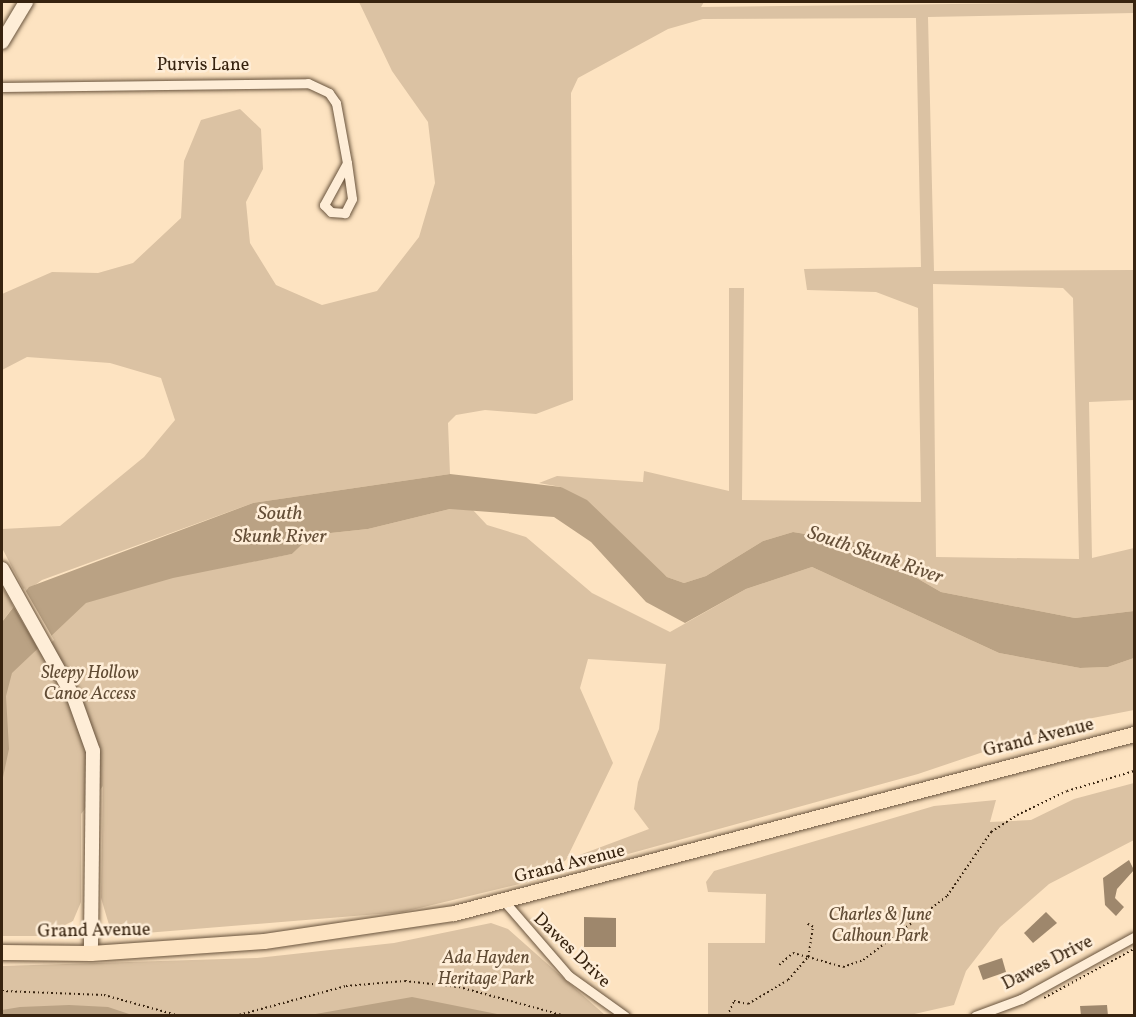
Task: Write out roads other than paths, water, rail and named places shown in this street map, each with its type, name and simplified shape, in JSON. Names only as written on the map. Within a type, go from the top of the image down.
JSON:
[{"type":"main road","points":[[2,42],[26,2]]},
{"type":"main road","points":[[2,569],[51,655],[87,727],[93,752],[91,953]]},
{"type":"main road","name":"Grand Avenue","points":[[2,952],[91,953],[330,934],[504,902],[1134,734]]},
{"type":"street","name":"Purvis Lane","points":[[2,87],[308,83],[329,93],[336,104],[347,163],[352,199],[345,213],[331,212],[324,205],[347,163]]},
{"type":"street","name":"Dawes Drive","points":[[504,902],[569,976],[625,1016]]},
{"type":"street","name":"Dawes Drive","points":[[975,1016],[1021,999],[1134,937]]},
{"type":"water","name":"South Skunk River","points":[[450,474],[561,487],[587,500],[667,577],[684,583],[706,576],[763,541],[793,532],[854,542],[941,592],[1075,618],[1134,611],[1134,658],[1108,667],[1080,668],[999,653],[812,567],[746,589],[685,623],[646,602],[591,542],[554,517],[450,509],[368,529],[312,535],[292,554],[173,578],[86,603],[12,673],[6,696],[9,749],[2,782],[2,622],[29,587],[253,503]]},
{"type":"water","points":[[412,997],[502,1015],[310,1015]]},
{"type":"water","points":[[69,1005],[108,1007],[132,1015],[2,1015],[2,1010],[20,1007]]},
{"type":"park label","name":"Sleepy Hollow Canoe Access","points":[[90,685]]},
{"type":"park label","name":"Charles & June Calhoun Park","points":[[880,927]]},
{"type":"park label","name":"Ada Hayden Heritage Park","points":[[486,970]]}]
